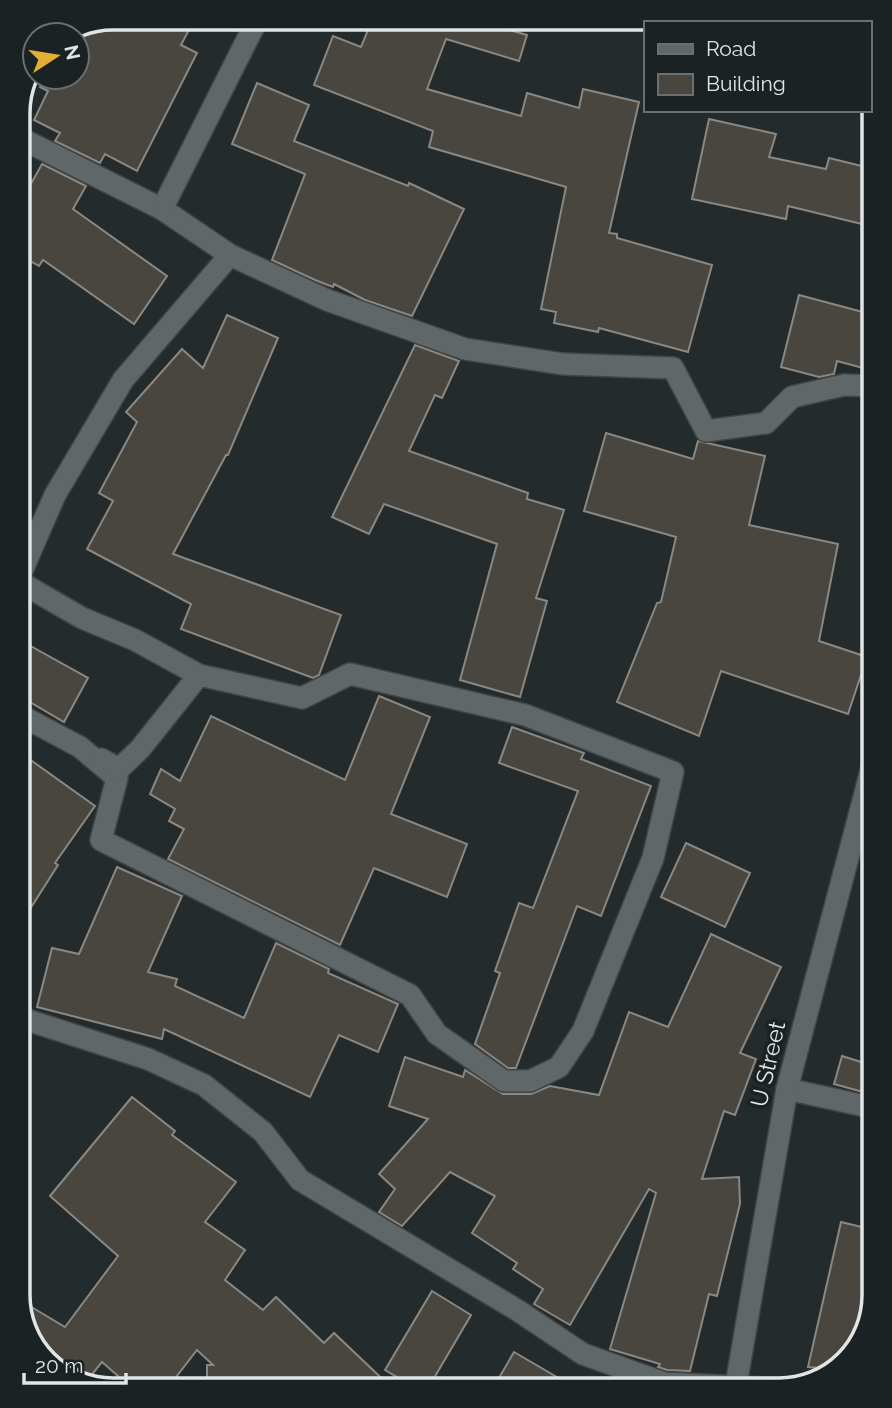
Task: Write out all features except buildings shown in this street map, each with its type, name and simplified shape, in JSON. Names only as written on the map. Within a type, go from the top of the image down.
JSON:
[{"type":"street","points":[[162,209],[252,30]]},
{"type":"street","points":[[30,143],[162,209],[230,255],[327,300],[465,349],[563,363],[673,368],[706,431],[766,423],[792,397],[844,385],[862,386]]},
{"type":"street","points":[[30,552],[55,495],[123,380],[230,255]]},
{"type":"street","points":[[30,587],[82,618],[135,640],[199,675],[302,698],[350,674],[525,715],[673,772],[653,858],[583,1031],[559,1067],[530,1081],[504,1081],[437,1034],[410,995],[101,840],[117,778],[80,747]]},
{"type":"street","points":[[30,720],[119,769],[140,749],[199,675]]},
{"type":"street","name":"U Street","points":[[737,1378],[787,1088],[862,804]]},
{"type":"street","points":[[30,1021],[148,1059],[204,1085],[263,1132],[300,1180],[517,1310],[583,1354],[650,1378]]},
{"type":"street","points":[[787,1088],[862,1105]]}]
